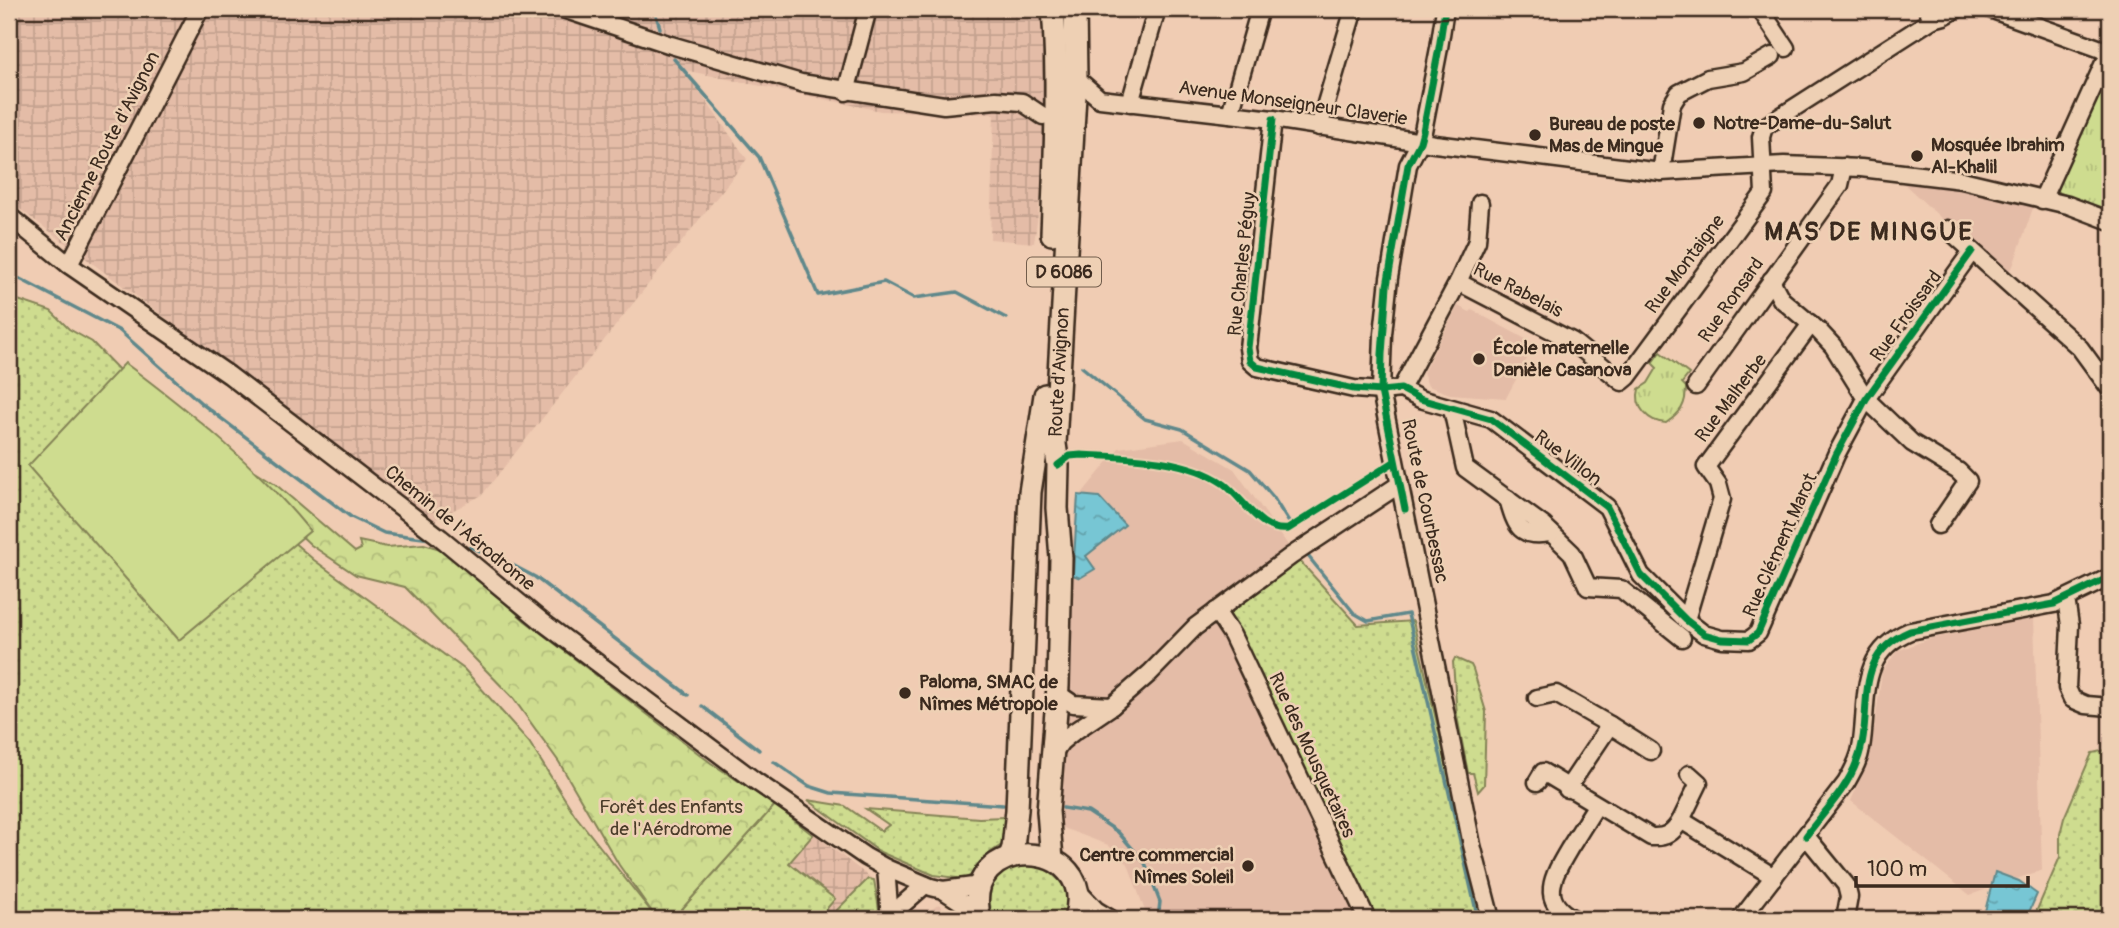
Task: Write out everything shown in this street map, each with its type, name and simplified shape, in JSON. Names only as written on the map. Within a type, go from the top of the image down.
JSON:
[{"type":"main road","name":"Route d'Avignon","points":[[1010,856],[1017,810],[1030,492],[1046,392],[1057,129],[1057,61],[1053,9]]},
{"type":"main road","name":"Route d'Avignon","points":[[1052,859],[1048,811],[1057,693],[1061,558],[1055,444],[1076,78],[1075,9]]},
{"type":"main road","points":[[979,918],[978,895],[992,867],[1010,856],[1029,853],[1052,859],[1071,877],[1078,901],[1075,919]]},
{"type":"street","name":"Ancienne Route d'Avignon","points":[[69,265],[200,9]]},
{"type":"street","points":[[563,9],[671,45],[801,83],[944,105],[996,100],[1022,102],[1043,116]]},
{"type":"street","points":[[846,92],[869,9]]},
{"type":"street","points":[[1130,103],[1157,9]]},
{"type":"street","points":[[1230,114],[1260,9]]},
{"type":"street","points":[[1319,127],[1354,9]]},
{"type":"street","name":"Route de Courbessac","points":[[1444,9],[1420,142],[1408,165],[1389,278],[1382,334],[1381,391],[1472,845],[1491,919]]},
{"type":"street","points":[[1661,172],[1672,104],[1679,93],[1709,78],[1744,72],[1779,52],[1760,9]]},
{"type":"street","points":[[1930,14],[1944,16],[1957,9]]},
{"type":"street","points":[[1990,9],[2101,49],[2110,56],[2103,65],[2042,200]]},
{"type":"street","name":"Rue Montaigne","points":[[1622,382],[1764,193],[1760,137],[1764,127],[1930,14]]},
{"type":"street","name":"Avenue Monseigneur Claverie","points":[[1076,78],[1100,99],[1273,119],[1420,142],[1661,172],[1763,165],[1843,167],[1962,180],[2068,205],[2110,221]]},
{"type":"street","name":"Rue Charles Péguy","points":[[1273,119],[1248,348],[1250,361],[1257,367],[1269,370],[1354,389],[1381,391]]},
{"type":"street","name":"Rue Ronsard","points":[[1696,386],[1840,185],[1843,167]]},
{"type":"street","points":[[1458,282],[1477,241],[1480,203]]},
{"type":"street","name":"Chemin de l'Aérodrome","points":[[9,216],[69,265],[229,375],[431,530],[544,623],[712,749],[866,857],[925,885],[943,890],[969,907],[979,918]]},
{"type":"street","points":[[1948,229],[2080,348],[2110,389]]},
{"type":"street","name":"Rue Froissard","points":[[1866,399],[1972,251]]},
{"type":"street","points":[[1771,280],[1781,299],[1833,346],[1866,399],[1912,443],[1958,471],[1968,481],[1938,525]]},
{"type":"street","name":"Rue Rabelais","points":[[1401,389],[1458,282],[1572,341],[1622,382]]},
{"type":"street","name":"Rue Malherbe","points":[[1686,620],[1723,499],[1718,484],[1706,467],[1811,324]]},
{"type":"street","name":"Rue Villon","points":[[1381,391],[1401,389],[1420,399],[1491,419],[1607,507],[1641,575],[1686,620]]},
{"type":"street","name":"Rue Clément Marot","points":[[1686,620],[1704,634],[1722,639],[1749,640],[1758,633],[1836,455],[1866,399]]},
{"type":"street","points":[[1452,409],[1465,468],[1551,533],[1572,553],[1588,587],[1620,589],[1682,638]]},
{"type":"street","points":[[1052,755],[1061,742],[1112,706],[1195,627],[1291,556],[1399,484]]},
{"type":"street","points":[[1741,919],[1846,783],[1856,765],[1861,751],[1868,678],[1874,662],[1895,637],[1910,631],[2019,612],[2066,599],[2110,577]]},
{"type":"street","points":[[2066,599],[2070,625],[2067,688],[2072,699],[2086,705],[2110,708]]},
{"type":"street","name":"Rue des Mousquetaires","points":[[1216,611],[1232,635],[1367,919]]},
{"type":"street","points":[[1057,693],[1073,704],[1112,706]]},
{"type":"street","points":[[1536,698],[1556,694],[1651,751]]},
{"type":"street","points":[[1567,789],[1610,725]]},
{"type":"street","points":[[1537,782],[1543,772],[1567,789],[1651,837],[1661,838],[1672,833],[1681,820],[1699,783],[1689,774]]},
{"type":"street","points":[[1574,919],[1563,913],[1555,904],[1550,888],[1554,875],[1596,806]]},
{"type":"street","points":[[1681,820],[1774,877]]},
{"type":"street","points":[[1805,836],[1846,886],[1849,897],[1845,919]]},
{"type":"street","points":[[887,868],[889,917]]},
{"type":"street","points":[[889,917],[925,885]]},
{"type":"street","name":"Chemin de l'Aérodrome","points":[[943,890],[981,885]]},
{"type":"street","points":[[1076,889],[1096,910],[1111,919]]},
{"type":"shaded area","points":[[9,9],[1046,9],[1052,114],[1034,243],[990,239],[994,114],[881,111],[684,70],[747,159],[482,495],[431,522],[306,423],[9,201]]},
{"type":"shaded area","points":[[1903,183],[1956,183],[2034,205],[2013,266],[2004,276]]},
{"type":"shaded area","name":"École maternelle Danièle Casanova","points":[[1458,306],[1470,312],[1472,310],[1535,344],[1506,398],[1450,394],[1428,386],[1423,373]]},
{"type":"shaded area","points":[[1183,439],[1234,469],[1298,559],[1230,613],[1373,919],[1145,919],[1145,911],[1128,864],[1108,845],[1061,827],[1056,771],[1076,501],[1119,448]]},
{"type":"shaded area","points":[[2034,618],[2042,870],[1970,895],[1851,801],[1871,752],[1882,672],[1897,651],[1929,639]]},
{"type":"shaded area","points":[[777,806],[871,878],[877,919],[673,919]]},
{"type":"shaded area","points":[[939,904],[953,919],[919,919]]},
{"type":"green space","points":[[2105,74],[2110,78],[2110,213],[2058,192],[2053,185]]},
{"type":"green space","points":[[9,300],[18,300],[51,311],[69,329],[92,342],[247,502],[314,560],[464,669],[529,742],[575,815],[657,919],[9,919]]},
{"type":"green space","points":[[1660,352],[1689,374],[1682,383],[1686,387],[1682,408],[1666,423],[1648,417],[1638,396],[1639,389],[1648,383],[1657,368],[1652,363]]},
{"type":"green space","points":[[125,363],[223,441],[268,484],[310,531],[179,640],[28,466]]},
{"type":"green space","name":"Forêt des Enfants de l'Aérodrome","points":[[227,453],[274,483],[355,552],[361,549],[359,541],[387,547],[424,544],[450,552],[524,620],[711,763],[775,805],[673,919],[657,919],[619,865],[559,762],[513,698],[405,587],[356,575],[311,545]]},
{"type":"green space","points":[[1298,559],[1358,625],[1413,621],[1483,919],[1373,919],[1229,613]]},
{"type":"green space","points":[[1455,658],[1471,665],[1486,712],[1484,785],[1478,792],[1473,773],[1468,773],[1457,716],[1453,662]]},
{"type":"green space","points":[[2110,749],[2110,919],[2033,919],[2060,857],[2060,834],[2064,818],[2092,753]]},
{"type":"green space","points":[[808,800],[845,806],[881,831],[889,825],[866,809],[979,818],[1004,817],[1003,844],[964,879],[934,875],[880,852]]},
{"type":"green space","points":[[775,805],[813,835],[789,863],[835,899],[818,919],[708,919],[704,916],[701,919],[673,919]]},
{"type":"green space","points":[[1038,864],[1064,886],[1068,900],[1065,919],[989,919],[986,897],[992,880],[1013,867]]},
{"type":"green space","points":[[868,879],[874,880],[879,909],[871,919],[828,919]]},
{"type":"water","points":[[1078,495],[1099,497],[1125,525],[1086,556],[1095,569],[1080,578],[1073,575]]},
{"type":"water","points":[[1995,872],[2019,881],[2037,894],[2026,919],[1983,919]]},
{"type":"waterway","points":[[654,9],[660,28]]},
{"type":"waterway","points":[[674,59],[759,157],[818,295],[884,282],[914,298],[957,292],[1006,318]]},
{"type":"waterway","points":[[9,276],[20,279],[120,331],[201,403],[351,517],[384,533],[431,539]]},
{"type":"waterway","points":[[1082,367],[1145,419],[1182,429],[1250,470],[1273,497],[1290,524]]},
{"type":"waterway","points":[[470,547],[499,558],[535,577],[688,695]]},
{"type":"waterway","points":[[1308,556],[1354,613],[1368,621],[1408,614],[1478,919]]},
{"type":"waterway","points":[[702,706],[759,750]]},
{"type":"waterway","points":[[774,762],[809,786],[831,793],[1003,805]]},
{"type":"waterway","points":[[1063,808],[1088,812],[1118,832],[1145,863],[1160,902],[1158,919]]},
{"type":"cycle path","points":[[1405,509],[1381,391],[1387,286],[1408,165],[1423,131],[1445,9]]},
{"type":"cycle path","points":[[1273,119],[1248,348],[1250,361],[1257,367],[1354,389],[1401,389],[1420,399],[1491,419],[1607,507],[1641,575],[1686,620],[1704,634],[1722,639],[1749,640],[1758,633],[1836,455],[1866,399],[1972,251]]},
{"type":"cycle path","points":[[1058,465],[1070,456],[1081,455],[1155,461],[1192,469],[1224,484],[1253,514],[1269,526],[1288,529],[1394,462]]},
{"type":"cycle path","points":[[1806,836],[1853,771],[1862,743],[1871,671],[1878,656],[1891,642],[1910,631],[2054,604],[2110,577]]},
{"type":"place","name":"Notre-Dame-du-Salut","points":[[1699,123]]},
{"type":"place","name":"Bureau de poste Mas de Mingue","points":[[1535,135]]},
{"type":"place","name":"Mosquée Ibrahim Al-Khalil","points":[[1917,156]]},
{"type":"place","name":"École maternelle Danièle Casanova","points":[[1479,359]]},
{"type":"place","name":"Paloma, SMAC de Nîmes Métropole","points":[[905,693]]},
{"type":"place","name":"Centre commercial Nîmes Soleil","points":[[1248,866]]},
{"type":"district","name":"MAS DE MINGUE","points":[[1869,232]]}]
